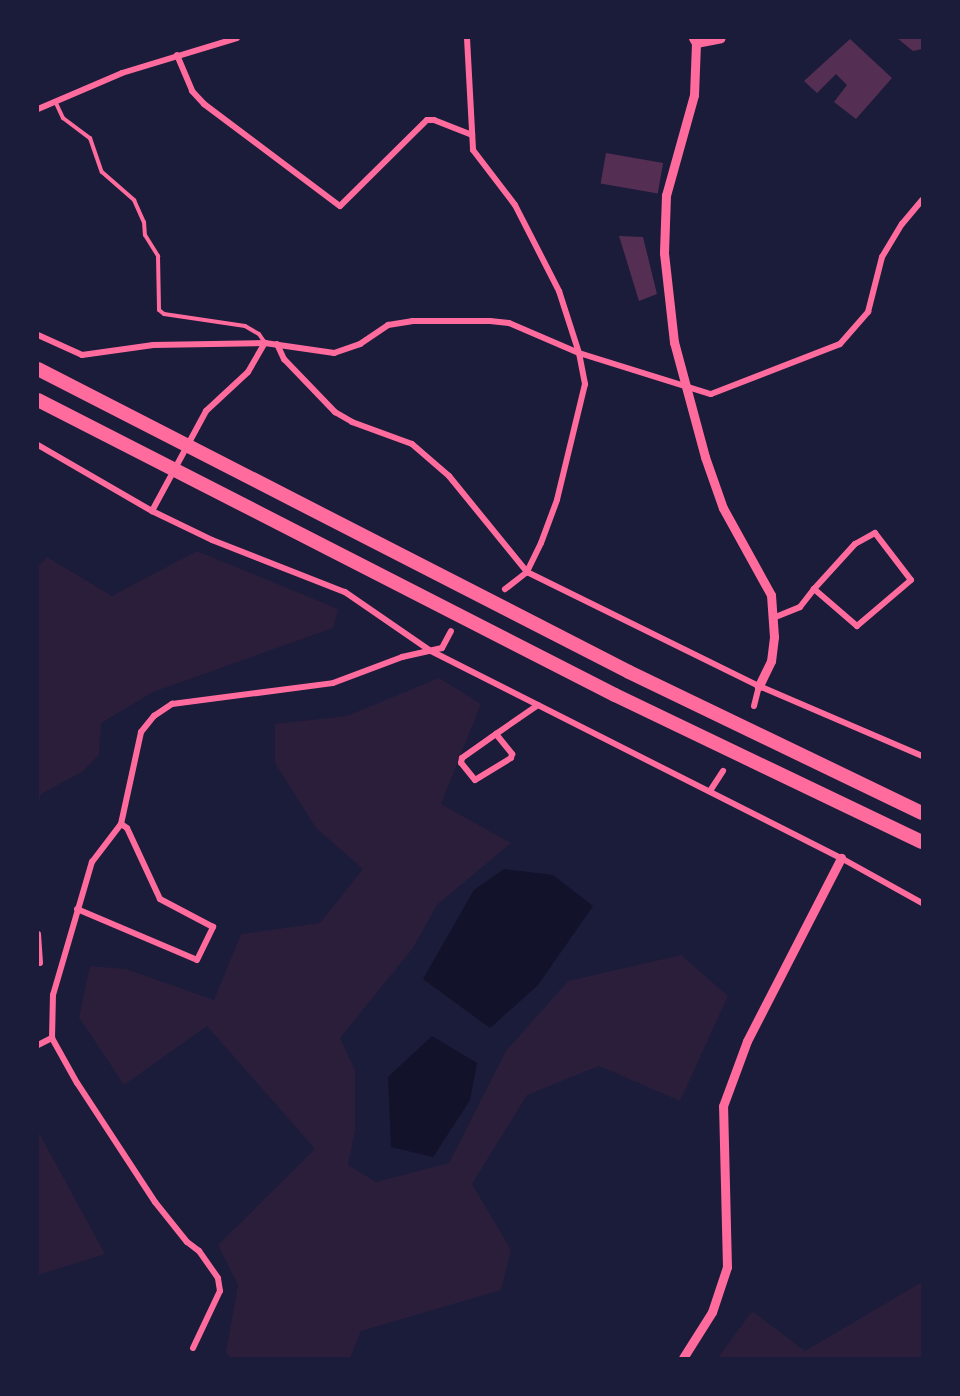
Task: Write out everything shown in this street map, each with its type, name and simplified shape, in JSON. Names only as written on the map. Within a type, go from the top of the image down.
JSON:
[{"type":"highway","points":[[38,369],[629,672],[922,813]]},
{"type":"highway","points":[[38,400],[605,690],[922,843]]},
{"type":"street","points":[[38,109],[122,73],[237,38]]},
{"type":"street","points":[[467,38],[473,150],[514,205],[559,291],[579,353],[585,384],[557,500],[527,572],[505,589]]},
{"type":"street","points":[[721,38],[695,40],[694,95],[666,195],[664,253],[674,342],[705,458],[723,508],[771,595],[774,637],[771,661],[759,686],[754,706]]},
{"type":"street","points":[[177,55],[192,91],[204,104],[340,206],[427,120],[434,120],[472,135]]},
{"type":"street","points":[[38,335],[82,355],[153,345],[265,343],[334,353],[360,344],[388,325],[412,321],[490,321],[509,323],[579,353],[711,394],[840,344],[868,312],[882,257],[902,224],[922,200]]},
{"type":"street","points":[[152,511],[206,411],[248,372],[265,343]]},
{"type":"street","points":[[277,344],[284,359],[335,412],[352,422],[412,444],[449,476],[527,572],[759,686],[922,756]]},
{"type":"street","points":[[38,445],[152,511],[212,540],[345,592],[431,651],[841,858],[922,903]]},
{"type":"street","points":[[773,618],[800,607],[814,589],[855,544],[875,533],[911,580],[857,626],[814,589]]},
{"type":"street","points":[[193,1348],[220,1291],[218,1278],[199,1251],[187,1242],[155,1202],[77,1083],[52,1038],[52,995],[95,854],[121,824],[141,732],[154,716],[172,704],[333,683],[402,657],[442,648],[451,631]]},
{"type":"street","points":[[496,734],[512,754],[511,758],[475,780],[461,763],[462,758],[496,734],[538,705]]},
{"type":"street","points":[[710,791],[723,771]]},
{"type":"street","points":[[77,909],[197,960],[213,927],[160,898],[127,828],[121,824]]},
{"type":"street","points":[[683,1359],[712,1312],[727,1267],[723,1106],[747,1041],[841,858]]},
{"type":"street","points":[[38,934],[40,963]]},
{"type":"street","points":[[38,1045],[52,1038]]},
{"type":"lane","points":[[55,101],[63,118],[90,138],[102,172],[134,200],[144,222],[145,235],[158,256],[159,310],[164,314],[245,326],[259,334],[265,343]]},
{"type":"shaded area","points":[[197,551],[338,609],[333,628],[153,692],[101,723],[99,755],[82,772],[41,794],[38,808],[38,567],[47,557],[112,596]]},
{"type":"shaded area","points":[[439,678],[481,704],[441,804],[511,843],[437,905],[413,948],[340,1038],[355,1070],[355,1131],[348,1165],[376,1182],[449,1163],[506,1051],[568,981],[681,955],[728,996],[680,1101],[599,1066],[527,1095],[472,1184],[511,1250],[501,1290],[361,1331],[350,1358],[230,1358],[226,1352],[238,1285],[218,1245],[315,1149],[207,1026],[124,1085],[79,1017],[90,966],[126,969],[214,1000],[241,934],[320,923],[363,869],[316,828],[275,763],[275,724],[347,716]]},
{"type":"shaded area","points":[[504,869],[553,875],[593,906],[538,985],[490,1028],[423,979],[474,890]]},
{"type":"shaded area","points":[[432,1036],[477,1063],[470,1100],[433,1157],[391,1147],[388,1077]]},
{"type":"shaded area","points":[[38,1131],[105,1254],[38,1275]]},
{"type":"shaded area","points":[[922,1282],[922,1358],[718,1358],[752,1311],[805,1351]]},
{"type":"building","points":[[897,38],[922,38],[922,49],[913,51]]},
{"type":"building","points":[[850,39],[892,78],[856,119],[834,102],[847,85],[836,74],[817,93],[804,81]]},
{"type":"building","points":[[606,153],[663,163],[658,194],[601,184]]},
{"type":"building","points":[[619,236],[643,237],[657,294],[639,301]]}]
